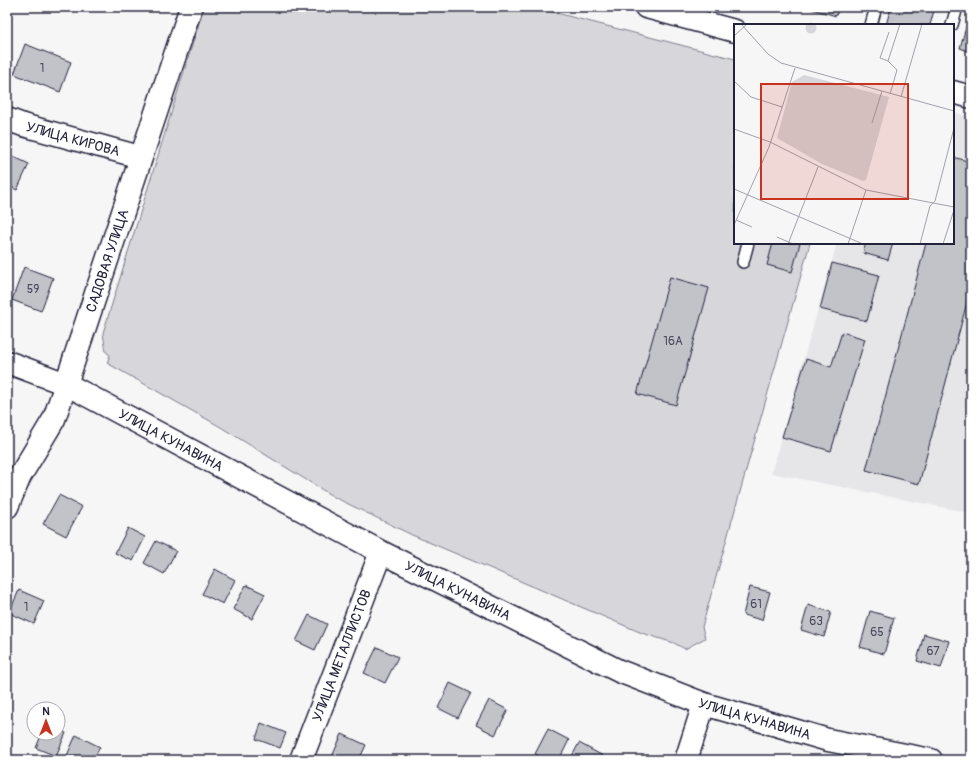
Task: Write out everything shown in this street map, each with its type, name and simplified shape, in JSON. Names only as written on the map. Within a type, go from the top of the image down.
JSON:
[{"type":"street","name":"САДОВАЯ УЛИЦА","points":[[7,507],[20,476],[54,419],[191,7]]},
{"type":"street","points":[[646,7],[734,31]]},
{"type":"street","points":[[954,92],[971,97]]},
{"type":"street","name":"УЛИЦА КИРОВА","points":[[7,119],[23,125],[140,157]]},
{"type":"street","name":"УЛИЦА КУНАВИНА","points":[[7,362],[66,384],[381,552],[619,671],[704,704],[828,740],[932,760]]},
{"type":"street","name":"УЛИЦА МЕТАЛЛИСТОВ","points":[[301,760],[381,552]]},
{"type":"street","points":[[686,760],[704,704]]},
{"type":"lane","points":[[871,24],[876,7]]},
{"type":"lane","points":[[952,24],[957,7]]},
{"type":"lane","points":[[743,262],[748,244]]},
{"type":"shaded area","points":[[204,7],[533,7],[734,59],[734,244],[810,244],[702,627],[705,638],[685,649],[674,643],[642,633],[412,535],[334,497],[219,426],[107,363],[110,355],[106,352],[103,333]]},
{"type":"shaded area","points":[[954,112],[971,117],[971,513],[771,473],[837,244],[954,244]]},
{"type":"building","points":[[805,7],[839,7],[836,16]]},
{"type":"building","points":[[891,7],[935,7],[930,24],[886,24]]},
{"type":"building","points":[[971,10],[971,52],[960,48]]},
{"type":"building","points":[[25,44],[71,62],[60,92],[14,74]]},
{"type":"building","points":[[10,155],[29,164],[17,190],[7,185],[7,161]]},
{"type":"building","points":[[954,157],[971,162],[971,287],[919,484],[866,470],[926,244],[954,244]]},
{"type":"building","points":[[773,244],[800,244],[792,272],[767,265]]},
{"type":"building","points":[[866,244],[893,244],[888,260],[863,253]]},
{"type":"building","points":[[832,263],[879,275],[867,321],[820,309]]},
{"type":"building","points":[[24,267],[53,278],[41,311],[12,300]]},
{"type":"building","points":[[670,277],[709,288],[676,405],[637,394]]},
{"type":"building","points":[[842,332],[865,339],[831,451],[782,437],[806,359],[831,367]]},
{"type":"building","points":[[59,495],[82,507],[66,536],[43,524]]},
{"type":"building","points":[[128,528],[145,537],[133,561],[115,553]]},
{"type":"building","points":[[156,541],[176,551],[164,574],[144,563]]},
{"type":"building","points":[[215,569],[235,580],[223,604],[202,594]]},
{"type":"building","points":[[246,585],[265,594],[252,619],[233,609]]},
{"type":"building","points":[[750,587],[770,592],[762,620],[743,615]]},
{"type":"building","points":[[19,590],[44,601],[34,624],[9,613]]},
{"type":"building","points":[[808,605],[831,612],[824,637],[801,630]]},
{"type":"building","points":[[870,611],[894,618],[884,654],[860,647]]},
{"type":"building","points":[[309,615],[327,624],[315,650],[296,641]]},
{"type":"building","points":[[924,634],[949,641],[941,668],[917,661]]},
{"type":"building","points":[[377,647],[398,657],[385,683],[364,673]]},
{"type":"building","points":[[450,683],[471,693],[458,718],[438,708]]},
{"type":"building","points":[[489,700],[508,710],[495,735],[476,725]]},
{"type":"building","points":[[261,723],[286,733],[280,748],[256,739]]},
{"type":"building","points":[[548,729],[569,740],[559,760],[548,760],[535,754]]},
{"type":"building","points":[[342,734],[366,745],[359,760],[331,759]]},
{"type":"building","points":[[76,735],[100,747],[93,760],[65,760]]},
{"type":"building","points":[[39,741],[63,741],[56,756],[36,748]]},
{"type":"building","points":[[579,743],[603,756],[601,760],[570,760]]}]
